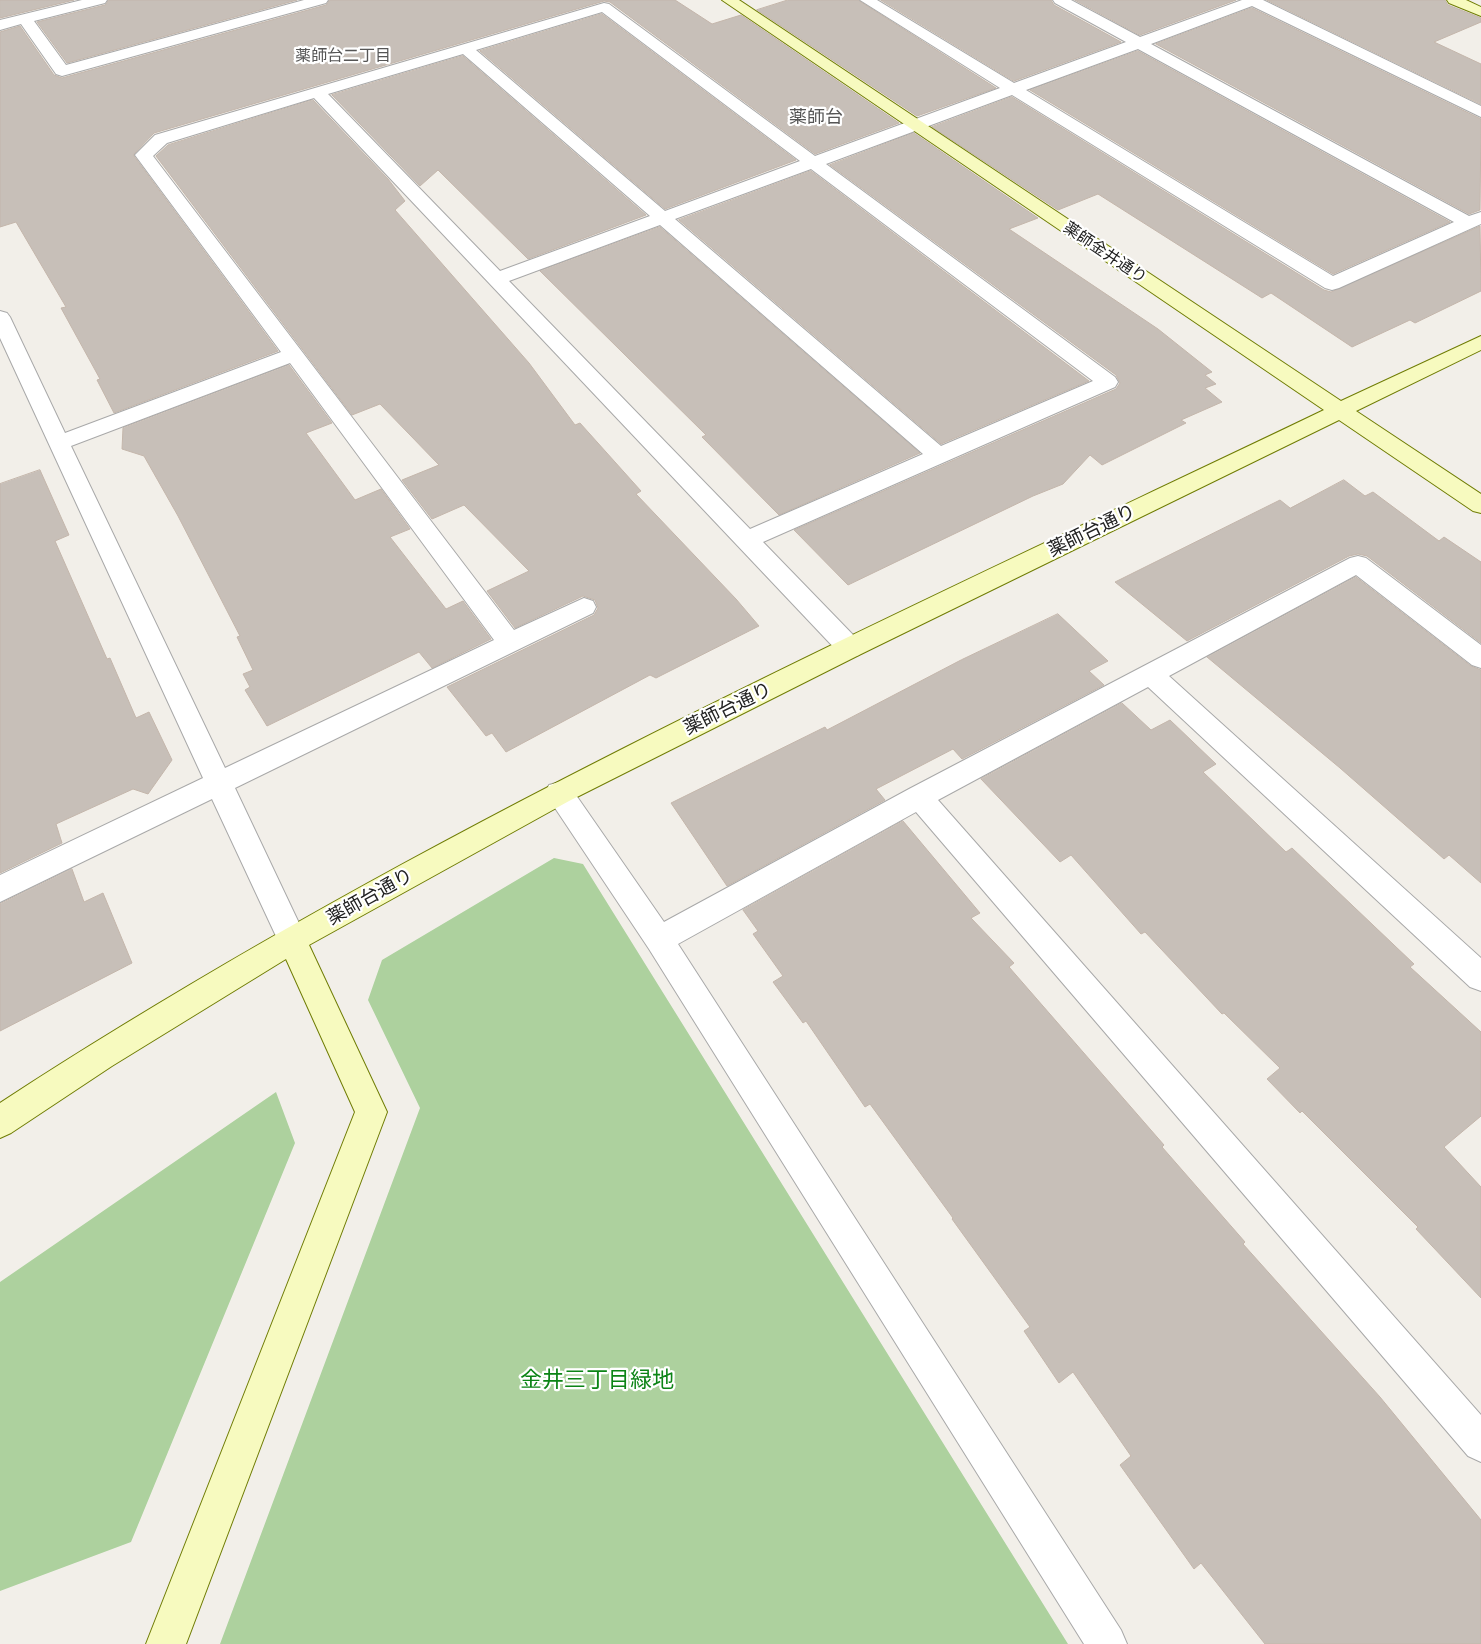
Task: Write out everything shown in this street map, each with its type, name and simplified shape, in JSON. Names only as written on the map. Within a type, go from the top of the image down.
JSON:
[{"type":"street","points":[[0,25],[100,0]]},
{"type":"street","points":[[25,19],[62,71],[321,0]]},
{"type":"street","name":"薬師金井通り","points":[[729,0],[1481,505]]},
{"type":"street","points":[[867,0],[1332,284],[1475,220]]},
{"type":"street","points":[[1060,0],[1475,220]]},
{"type":"street","points":[[496,279],[1252,0],[1481,112]]},
{"type":"street","points":[[1454,0],[1481,12]]},
{"type":"street","points":[[510,643],[144,155],[161,139],[604,7],[1108,382],[746,540]]},
{"type":"street","points":[[465,48],[660,218],[938,455]]},
{"type":"street","points":[[317,92],[850,648]]},
{"type":"street","points":[[0,317],[6,344],[59,442],[371,1112],[166,1644]]},
{"type":"street","name":"薬師台通り","points":[[0,1122],[101,1055],[292,940],[559,793],[850,648],[1481,342]]},
{"type":"street","points":[[59,442],[293,355]]},
{"type":"street","points":[[659,940],[919,797],[1358,564],[1481,658]]},
{"type":"street","points":[[0,890],[584,607]]},
{"type":"street","points":[[1150,674],[1481,977]]},
{"type":"street","points":[[559,793],[659,940],[1106,1644]]},
{"type":"street","points":[[919,797],[1481,1443]]},
{"type":"green space","name":"金井三丁目緑地","points":[[554,858],[583,864],[1068,1644],[220,1644],[420,1108],[368,1000],[382,960]]},
{"type":"green space","points":[[276,1092],[295,1143],[131,1542],[0,1591],[0,1282]]},
{"type":"building","points":[[0,0],[74,0],[0,18]]},
{"type":"building","points":[[109,0],[297,0],[67,63],[37,22],[105,5]]},
{"type":"building","points":[[330,0],[675,0],[712,24],[741,15],[899,123],[815,154],[610,2],[604,1],[154,133],[134,156],[278,351],[114,413],[97,380],[100,379],[61,308],[66,307],[16,222],[0,227],[0,32],[20,26],[54,75],[62,78],[326,5]]},
{"type":"building","points":[[788,0],[858,0],[996,88],[917,116],[757,10]]},
{"type":"building","points":[[881,0],[1051,0],[1054,5],[1121,42],[1014,81]]},
{"type":"building","points":[[1075,0],[1236,0],[1140,35]]},
{"type":"building","points":[[1267,0],[1445,0],[1448,5],[1481,18],[1481,22],[1434,42],[1481,64],[1481,104]]},
{"type":"building","points":[[1252,8],[1481,119],[1480,210],[1469,214],[1156,44]]},
{"type":"building","points":[[602,14],[796,160],[665,209],[480,51]]},
{"type":"building","points":[[1138,51],[1450,222],[1333,274],[1030,90]]},
{"type":"building","points":[[463,56],[646,215],[528,259],[438,170],[420,186],[332,95]]},
{"type":"building","points":[[1012,97],[1324,290],[1331,292],[1480,226],[1481,291],[1415,323],[1410,320],[1352,347],[1271,293],[1262,298],[1098,194],[1058,210],[932,127]]},
{"type":"building","points":[[313,100],[388,179],[405,201],[395,210],[529,363],[575,425],[580,423],[641,491],[636,494],[736,599],[759,626],[656,678],[650,675],[506,752],[492,733],[486,736],[447,687],[594,615],[598,608],[595,600],[583,596],[515,628],[487,591],[529,571],[464,505],[432,519],[402,480],[439,465],[380,404],[352,415],[156,156],[168,145]]},
{"type":"building","points":[[914,133],[1038,218],[1009,229],[1158,329],[1212,372],[1205,375],[1216,384],[1205,388],[1222,402],[1181,420],[1186,423],[1102,465],[1090,455],[1063,484],[1033,496],[848,585],[794,530],[1116,389],[1120,383],[1116,375],[830,165]]},
{"type":"building","points":[[811,171],[1089,381],[941,444],[679,220]]},
{"type":"building","points":[[660,227],[920,453],[779,515],[702,437],[706,435],[540,271]]},
{"type":"building","points":[[289,365],[332,423],[306,433],[355,500],[381,489],[410,529],[390,537],[446,609],[463,601],[491,639],[432,668],[419,652],[267,726],[245,690],[250,687],[243,674],[253,670],[237,637],[240,636],[178,516],[144,456],[122,449],[123,428]]},
{"type":"building","points":[[40,470],[69,535],[55,541],[107,659],[110,658],[136,718],[149,712],[172,760],[148,794],[133,789],[56,824],[62,843],[0,873],[0,484]]},
{"type":"building","points":[[1344,480],[1365,496],[1373,492],[1439,541],[1444,537],[1481,562],[1481,643],[1367,556],[1358,554],[1349,556],[1187,641],[1115,582],[1280,500],[1290,508]]},
{"type":"building","points":[[1356,577],[1471,666],[1481,670],[1481,883],[1449,855],[1444,859],[1340,768],[1207,657]]},
{"type":"building","points":[[1058,614],[1108,661],[1089,671],[1104,685],[962,759],[953,749],[876,789],[885,800],[727,886],[671,803],[825,727],[827,730],[961,660]]},
{"type":"building","points":[[1122,703],[1151,730],[1170,720],[1216,764],[1203,772],[1286,852],[1292,848],[1414,964],[1410,967],[1481,1032],[1481,1116],[1444,1147],[1481,1187],[1481,1298],[1416,1229],[1418,1227],[1302,1111],[1300,1113],[1267,1079],[1280,1068],[1224,1013],[1222,1014],[1145,932],[1141,934],[1071,855],[1060,862],[981,779]]},
{"type":"building","points":[[903,821],[980,913],[971,918],[1014,963],[1009,967],[1164,1145],[1162,1147],[1245,1242],[1243,1244],[1380,1397],[1481,1520],[1481,1644],[1265,1644],[1201,1563],[1194,1569],[1120,1465],[1131,1456],[1073,1372],[1059,1383],[1024,1331],[1030,1327],[953,1218],[870,1104],[865,1107],[806,1021],[803,1023],[773,982],[783,976],[753,934],[758,931],[743,910]]},
{"type":"building","points":[[72,869],[84,902],[103,893],[132,963],[0,1031],[0,904]]},
{"type":"district","name":"薬師台二丁目","points":[[343,56]]},
{"type":"district","name":"薬師台","points":[[816,118]]}]
